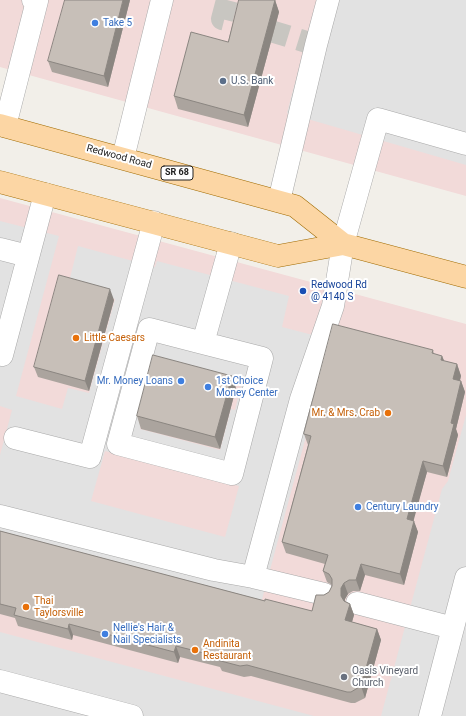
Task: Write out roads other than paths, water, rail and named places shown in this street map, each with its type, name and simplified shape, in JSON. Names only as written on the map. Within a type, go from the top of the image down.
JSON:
[{"type":"main road","name":"Redwood Road","points":[[2,125],[295,206],[343,244],[466,277]]},
{"type":"main road","name":"Redwood Road","points":[[0,182],[278,256],[343,244]]},
{"type":"lane","points":[[2,125],[37,1],[33,0]]},
{"type":"lane","points":[[123,158],[162,0]]},
{"type":"lane","points":[[279,201],[314,52],[328,0]]},
{"type":"lane","points":[[253,577],[301,399],[333,306],[343,244],[378,119],[466,144]]},
{"type":"lane","points":[[0,354],[2,355],[45,194]]},
{"type":"lane","points":[[15,438],[90,457],[154,222]]},
{"type":"lane","points":[[203,343],[231,243]]},
{"type":"lane","points":[[0,249],[28,256]]},
{"type":"lane","points":[[149,329],[203,343],[262,358],[232,474],[118,444],[149,329]]},
{"type":"lane","points":[[0,516],[214,570],[253,577],[324,594]]},
{"type":"lane","points":[[430,716],[466,578]]},
{"type":"lane","points":[[357,603],[453,628]]},
{"type":"lane","points":[[0,681],[132,716]]},
{"type":"tunnel","points":[[227,0],[222,19],[274,32],[316,45]]},
{"type":"place","name":"Take 5","points":[[95,23]]},
{"type":"place","name":"U.S. Bank","points":[[223,81]]},
{"type":"place","name":"Redwood Rd @ 4140 S","points":[[303,291]]},
{"type":"place","name":"Little Caesars","points":[[76,338]]},
{"type":"place","name":"Mr. Money Loans","points":[[181,381]]},
{"type":"place","name":"1st Choice Money Center","points":[[208,387]]},
{"type":"place","name":"Mr. & Mrs. Crab","points":[[388,413]]},
{"type":"place","name":"Century Laundry","points":[[358,507]]},
{"type":"place","name":"Thai Taylorsville","points":[[26,607]]},
{"type":"place","name":"Nellie's Hair & Nail Specialists","points":[[105,634]]},
{"type":"place","name":"Andinita Restaurant","points":[[195,650]]},
{"type":"place","name":"Oasis Vineyard Church","points":[[344,677]]}]
